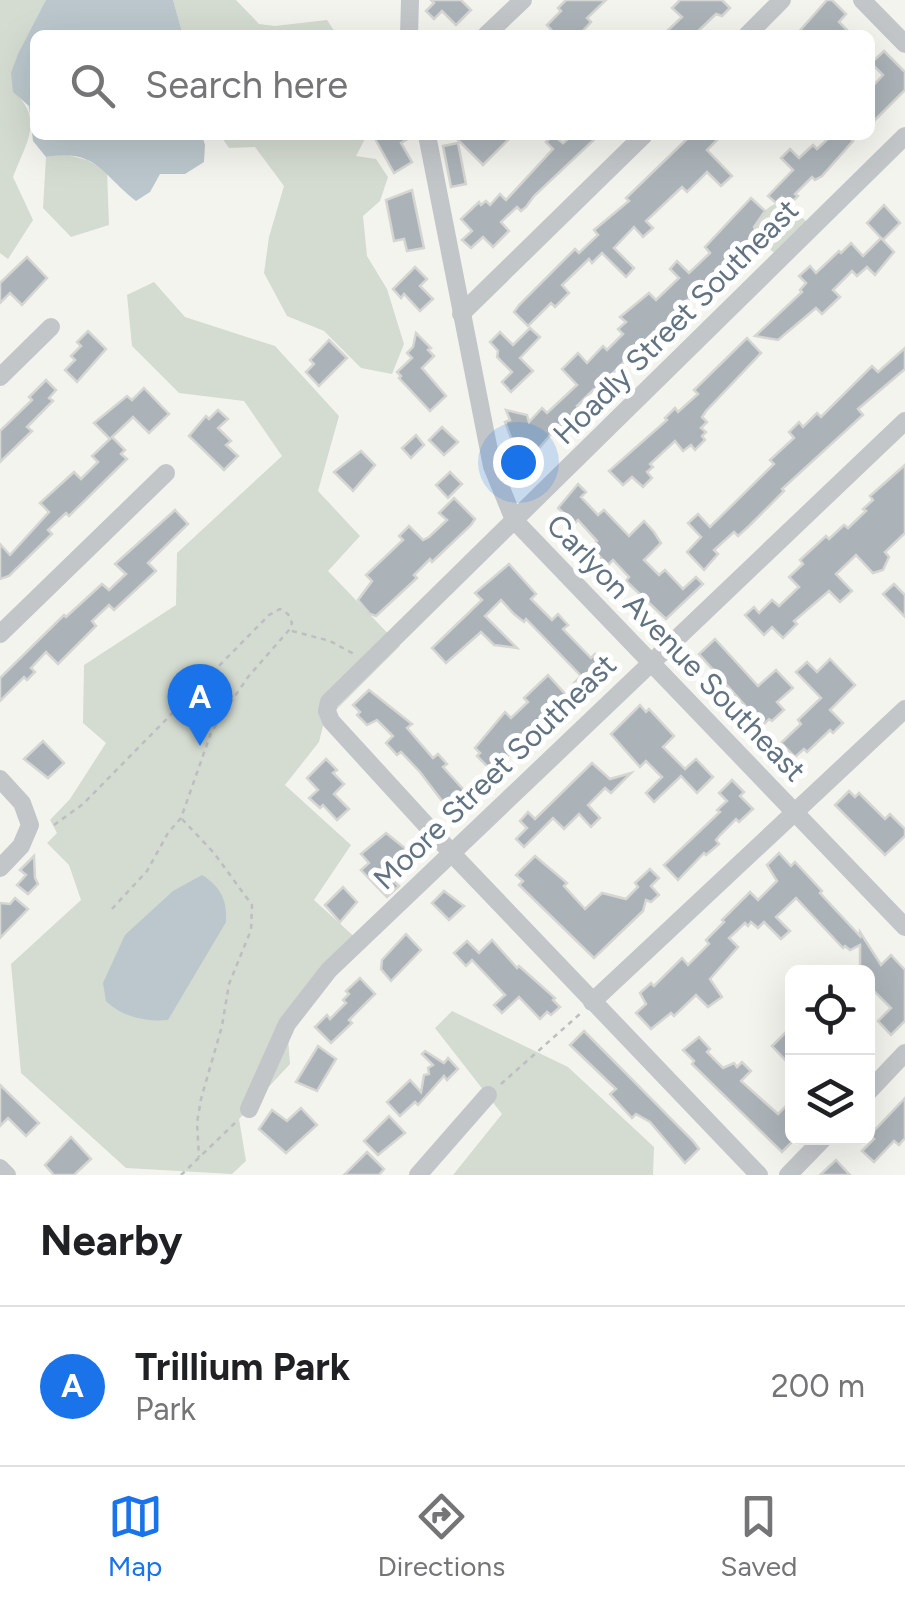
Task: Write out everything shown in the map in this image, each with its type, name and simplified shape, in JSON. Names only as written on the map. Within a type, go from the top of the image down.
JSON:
[{"type":"street","points":[[409,30],[410,0]]},
{"type":"street","points":[[491,30],[522,0]]},
{"type":"street","points":[[751,30],[782,0]]},
{"type":"street","points":[[862,0],[905,44]]},
{"type":"street","name":"Hoadly Street Southeast","points":[[451,852],[331,721],[329,702],[905,136]]},
{"type":"street","name":"Carlyon Avenue Southeast","points":[[427,140],[492,466],[514,520],[905,927]]},
{"type":"street","points":[[461,314],[639,140]]},
{"type":"street","points":[[0,377],[51,327]]},
{"type":"street","name":"Moore Street Southeast","points":[[249,1110],[287,1024],[318,984],[451,852],[905,421]]},
{"type":"street","points":[[0,634],[166,472]]},
{"type":"street","points":[[588,1006],[905,709]]},
{"type":"street","points":[[0,779],[22,804],[30,824],[20,846],[0,868]]},
{"type":"street","points":[[451,852],[588,1006],[759,1175]]},
{"type":"street","points":[[875,1085],[905,1053]]},
{"type":"street","points":[[418,1175],[488,1094]]},
{"type":"street","points":[[788,1175],[817,1145]]},
{"type":"street","points":[[0,1168],[7,1175]]},
{"type":"path","points":[[54,825],[84,804],[269,615],[280,609],[288,614],[292,622],[289,630],[248,677],[211,733],[181,818],[168,832],[146,871],[111,910]]},
{"type":"path","points":[[289,630],[330,640],[355,655]]},
{"type":"path","points":[[181,818],[214,853],[252,905],[251,930],[229,984],[197,1123],[200,1158]]},
{"type":"path","points":[[488,1094],[588,1006]]},
{"type":"path","points":[[181,1175],[249,1110]]},
{"type":"shaded area","points":[[0,0],[46,0],[35,30],[30,30],[30,44],[13,91],[28,112],[30,132],[13,177],[33,220],[8,259],[0,253]]},
{"type":"shaded area","points":[[46,0],[173,0],[182,30],[30,30]]},
{"type":"shaded area","points":[[173,0],[236,0],[259,24],[327,20],[334,30],[182,30]]},
{"type":"shaded area","points":[[30,31],[30,115],[29,106],[13,92],[11,73]]},
{"type":"shaded area","points":[[204,140],[204,162],[185,174],[160,174],[150,192],[136,201],[88,160],[63,155],[46,157],[33,141]]},
{"type":"shaded area","points":[[223,140],[364,140],[356,156],[376,159],[388,177],[380,201],[363,216],[367,256],[387,289],[404,344],[392,374],[361,368],[324,331],[287,316],[264,273],[269,237],[284,186],[255,147],[229,148]]},
{"type":"shaded area","points":[[64,154],[107,171],[109,225],[71,237],[43,208],[46,157]]},
{"type":"shaded area","points":[[781,202],[805,220],[809,232],[776,254],[764,245],[755,227],[765,211]]},
{"type":"shaded area","points":[[154,282],[185,317],[275,346],[339,416],[318,491],[360,536],[328,571],[400,646],[332,714],[327,710],[319,742],[285,785],[351,845],[314,900],[359,941],[287,1024],[290,1064],[239,1119],[246,1161],[232,1174],[126,1168],[21,1073],[11,964],[81,900],[69,865],[47,843],[57,833],[50,820],[70,799],[106,743],[83,723],[84,665],[176,605],[177,553],[282,456],[244,401],[179,393],[132,346],[127,295]]},
{"type":"shaded area","points":[[202,875],[222,895],[226,922],[168,1020],[143,1019],[119,1011],[106,1001],[103,983],[125,935],[173,891]]},
{"type":"shaded area","points":[[452,1011],[568,1067],[654,1147],[653,1175],[453,1175],[502,1114],[435,1028]]},
{"type":"building","points":[[431,0],[461,0],[471,10],[456,25],[442,11],[434,19],[426,11],[434,3]]},
{"type":"building","points":[[566,0],[606,0],[587,18],[591,22],[584,30],[552,30],[547,25],[561,11],[558,8]]},
{"type":"building","points":[[680,0],[722,0],[730,8],[722,16],[716,14],[699,30],[668,30],[682,17],[672,8]]},
{"type":"building","points":[[827,0],[846,14],[839,22],[847,30],[800,30]]},
{"type":"building","points":[[884,51],[905,72],[905,90],[875,120],[875,84],[883,75],[875,67],[875,59]]},
{"type":"building","points":[[376,140],[406,140],[401,143],[412,162],[394,173]]},
{"type":"building","points":[[458,140],[508,140],[483,165]]},
{"type":"building","points":[[594,140],[526,207],[521,211],[517,207],[501,222],[509,231],[493,247],[483,237],[471,248],[462,240],[472,231],[461,219],[479,202],[490,205],[500,194],[506,200],[553,149],[546,142]]},
{"type":"building","points":[[686,140],[717,140],[707,150],[732,176],[721,186],[707,172],[687,192],[682,187],[646,221],[653,228],[643,237],[634,227],[614,248],[634,268],[626,277],[602,253],[592,263],[589,259],[562,285],[569,293],[555,307],[551,303],[528,326],[514,312],[519,305],[575,249],[579,253],[598,235],[594,230],[629,201],[626,198]]},
{"type":"building","points":[[827,140],[853,141],[822,176],[815,180],[812,177],[795,194],[798,196],[789,205],[782,197],[776,203],[768,196],[793,170],[781,158],[790,149],[799,158],[813,145],[817,149]]},
{"type":"building","points":[[458,143],[466,184],[451,187],[443,146]]},
{"type":"building","points":[[412,190],[424,248],[407,251],[404,239],[394,241],[386,200]]},
{"type":"building","points":[[751,198],[765,211],[754,227],[758,234],[634,353],[637,356],[628,365],[625,361],[608,378],[611,381],[601,392],[594,389],[577,406],[581,410],[564,427],[560,424],[527,462],[516,451],[505,422],[510,420],[506,410],[527,415],[529,422],[542,408],[547,413],[577,385],[562,369],[578,353],[587,363],[603,346],[607,350],[623,334],[618,329],[626,322],[620,317],[649,293],[656,300],[679,278],[670,269],[677,261],[689,273],[710,253],[705,247]]},
{"type":"building","points":[[884,205],[900,223],[883,240],[867,223]]},
{"type":"building","points":[[881,238],[894,252],[875,275],[867,267],[857,276],[852,271],[833,290],[840,297],[822,314],[816,308],[778,340],[755,336],[802,292],[806,283],[799,276],[810,266],[816,273],[851,243],[863,256]]},
{"type":"building","points":[[27,257],[47,278],[22,305],[10,293],[0,303],[0,283]]},
{"type":"building","points":[[415,267],[427,279],[420,286],[433,299],[420,311],[404,294],[401,298],[393,289]]},
{"type":"building","points":[[530,328],[540,337],[520,358],[533,371],[511,392],[502,382],[512,372],[497,357],[498,351],[490,342],[500,332],[513,345]]},
{"type":"building","points":[[88,331],[106,349],[77,382],[65,370],[81,346],[77,342]]},
{"type":"building","points":[[416,333],[434,356],[422,368],[446,396],[430,411],[397,372],[412,358],[407,353],[413,347]]},
{"type":"building","points":[[747,338],[761,353],[702,417],[707,422],[701,428],[706,432],[702,436],[705,440],[695,450],[691,445],[683,451],[675,441],[650,464],[653,467],[647,472],[652,478],[643,487],[632,477],[623,485],[609,471],[667,420],[675,408],[678,412],[698,394],[694,390]]},
{"type":"building","points":[[329,340],[347,358],[319,386],[306,372],[314,364],[310,360]]},
{"type":"building","points":[[905,348],[905,369],[858,409],[863,415],[782,489],[749,526],[738,536],[734,532],[714,550],[718,554],[704,570],[687,552],[701,537],[688,523],[698,514],[710,527],[774,464],[770,460],[794,438],[789,432],[799,422],[803,427],[817,413],[821,417],[872,366],[878,372]]},
{"type":"building","points":[[46,380],[56,390],[49,398],[53,401],[27,427],[32,431],[0,462],[0,431]]},
{"type":"building","points":[[144,388],[169,414],[149,433],[133,417],[112,437],[125,450],[121,454],[127,459],[69,516],[66,513],[48,530],[52,534],[9,576],[0,579],[0,544],[10,555],[49,512],[40,503],[74,472],[81,479],[98,462],[92,456],[110,439],[94,423],[127,396],[132,400]]},
{"type":"building","points":[[218,410],[228,419],[218,428],[231,441],[226,445],[238,456],[224,470],[189,436],[206,416],[209,419]]},
{"type":"building","points":[[442,427],[458,442],[444,455],[429,440]]},
{"type":"building","points":[[416,435],[424,445],[411,458],[402,448]]},
{"type":"building","points":[[361,451],[375,465],[353,491],[334,472]]},
{"type":"building","points":[[905,465],[905,533],[885,552],[889,557],[883,570],[873,573],[856,555],[836,574],[852,591],[840,602],[829,591],[794,621],[797,624],[783,638],[772,627],[764,635],[745,615],[754,607],[759,613],[772,600],[779,606],[799,587],[789,577],[803,564],[800,560],[826,536],[829,539],[844,525],[848,528],[866,511],[863,509],[873,500],[870,496]]},
{"type":"building","points":[[450,472],[462,484],[448,498],[436,485]]},
{"type":"building","points":[[578,484],[586,492],[581,497],[598,515],[604,510],[629,536],[644,521],[654,532],[661,543],[644,560],[659,575],[665,570],[683,589],[696,577],[703,584],[666,619],[626,581],[629,577],[613,560],[608,565],[590,547],[597,541],[578,520],[575,523],[558,508]]},
{"type":"building","points":[[454,498],[475,519],[471,525],[432,562],[430,559],[414,575],[417,578],[376,616],[370,614],[358,600],[372,581],[366,575],[403,540],[399,536],[409,526],[423,540],[429,537],[447,520],[439,513]]},
{"type":"building","points":[[175,510],[188,524],[148,563],[156,571],[114,610],[109,605],[92,621],[96,626],[58,664],[46,652],[31,668],[35,672],[27,680],[24,677],[0,701],[0,678],[64,615],[102,584],[109,590],[126,574],[115,564]]},
{"type":"building","points":[[509,564],[536,594],[531,599],[552,620],[558,614],[568,625],[563,629],[591,658],[595,654],[612,672],[585,698],[572,685],[581,676],[526,619],[524,622],[501,600],[485,616],[517,648],[494,645],[481,632],[446,663],[432,648],[482,600],[475,593]]},
{"type":"building","points":[[894,584],[905,595],[905,617],[883,594]]},
{"type":"building","points":[[715,639],[758,686],[776,670],[793,688],[777,702],[784,710],[772,721],[756,724],[746,713],[749,710],[699,654]]},
{"type":"building","points":[[830,659],[855,685],[830,710],[843,723],[795,757],[781,743],[821,698],[796,672],[807,662],[817,672]]},
{"type":"building","points":[[548,675],[568,697],[492,771],[477,756],[480,753],[475,748],[505,712],[511,718],[528,702],[524,698]]},
{"type":"building","points":[[369,690],[412,724],[407,728],[433,758],[438,754],[447,764],[443,767],[472,799],[461,810],[452,814],[420,772],[386,743],[393,736],[377,720],[367,725],[357,715],[360,712],[353,705]]},
{"type":"building","points":[[640,705],[646,712],[649,709],[674,736],[663,747],[685,769],[696,759],[713,777],[697,793],[681,776],[654,802],[646,793],[662,777],[646,761],[640,767],[611,734]]},
{"type":"building","points":[[43,741],[64,763],[48,778],[24,759]]},
{"type":"building","points":[[326,759],[344,784],[334,794],[349,809],[337,820],[323,805],[320,808],[309,798],[318,790],[307,778]]},
{"type":"building","points":[[592,763],[610,779],[631,773],[611,793],[605,788],[588,805],[600,818],[591,827],[579,814],[564,829],[553,818],[524,847],[516,839],[527,828],[520,821],[528,812],[535,819]]},
{"type":"building","points":[[732,780],[753,809],[739,822],[736,819],[716,840],[719,844],[704,853],[678,880],[664,865],[720,812],[717,810],[727,801],[719,793]]},
{"type":"building","points":[[849,791],[855,797],[859,793],[885,819],[890,814],[905,829],[905,836],[885,855],[835,805]]},
{"type":"building","points":[[386,833],[416,857],[392,880],[399,886],[387,897],[361,870],[369,863],[361,854]]},
{"type":"building","points":[[779,853],[791,866],[795,862],[860,936],[860,932],[881,965],[891,955],[905,970],[905,1021],[891,1035],[878,1021],[891,1008],[875,992],[875,965],[860,965],[860,945],[850,950],[843,948],[796,898],[776,917],[790,931],[781,939],[764,922],[758,928],[751,922],[748,926],[745,923],[729,938],[738,947],[710,979],[722,997],[708,1007],[696,995],[674,1016],[671,1013],[651,1029],[636,1013],[646,1004],[640,993],[651,983],[654,986],[682,958],[688,965],[709,944],[706,940],[722,920],[750,892],[758,900],[777,881],[767,865]]},
{"type":"building","points":[[34,856],[38,884],[28,894],[17,885],[26,875],[20,870]]},
{"type":"building","points":[[535,856],[567,883],[564,886],[585,909],[602,893],[626,899],[650,869],[659,878],[651,886],[659,895],[651,902],[646,900],[643,911],[594,958],[519,885],[523,881],[516,875]]},
{"type":"building","points":[[343,887],[357,902],[340,922],[325,905]]},
{"type":"building","points":[[444,891],[464,906],[449,920],[432,903]]},
{"type":"building","points":[[15,898],[28,909],[0,938],[0,903],[10,904]]},
{"type":"building","points":[[406,934],[421,950],[391,981],[381,969],[382,960]]},
{"type":"building","points":[[492,940],[560,1007],[540,1019],[519,997],[502,1013],[494,1005],[505,995],[472,960],[466,966],[454,953],[467,941],[479,953]]},
{"type":"building","points":[[360,978],[375,994],[331,1043],[315,1027],[346,1003],[346,991]]},
{"type":"building","points":[[584,1031],[693,1141],[699,1149],[685,1163],[650,1122],[636,1114],[632,1118],[610,1094],[616,1089],[570,1045]]},
{"type":"building","points":[[785,1033],[785,1060],[772,1046]]},
{"type":"building","points":[[699,1037],[723,1068],[734,1063],[737,1067],[742,1062],[751,1071],[741,1081],[778,1114],[785,1107],[785,1145],[789,1145],[782,1152],[692,1064],[694,1061],[683,1050]]},
{"type":"building","points":[[318,1046],[336,1059],[317,1091],[296,1082]]},
{"type":"building","points":[[425,1051],[444,1063],[448,1058],[458,1069],[447,1080],[444,1076],[418,1105],[415,1102],[400,1116],[387,1102],[410,1080],[421,1092],[424,1075],[429,1074],[428,1068],[433,1065],[422,1054]]},
{"type":"building","points":[[0,1085],[39,1123],[26,1136],[8,1118],[0,1126]]},
{"type":"building","points":[[905,1098],[905,1138],[899,1145],[894,1141],[874,1162],[862,1151],[875,1145],[875,1130]]},
{"type":"building","points":[[301,1108],[317,1125],[286,1153],[259,1129],[272,1110],[287,1121]]},
{"type":"building","points":[[389,1116],[405,1133],[378,1155],[364,1141]]},
{"type":"building","points":[[71,1137],[91,1159],[74,1175],[54,1175],[45,1165]]},
{"type":"building","points":[[367,1152],[384,1169],[379,1175],[344,1175]]},
{"type":"building","points":[[836,1160],[850,1175],[820,1175]]},
{"type":"place","name":"Trillium Park","points":[[200,746]]}]
